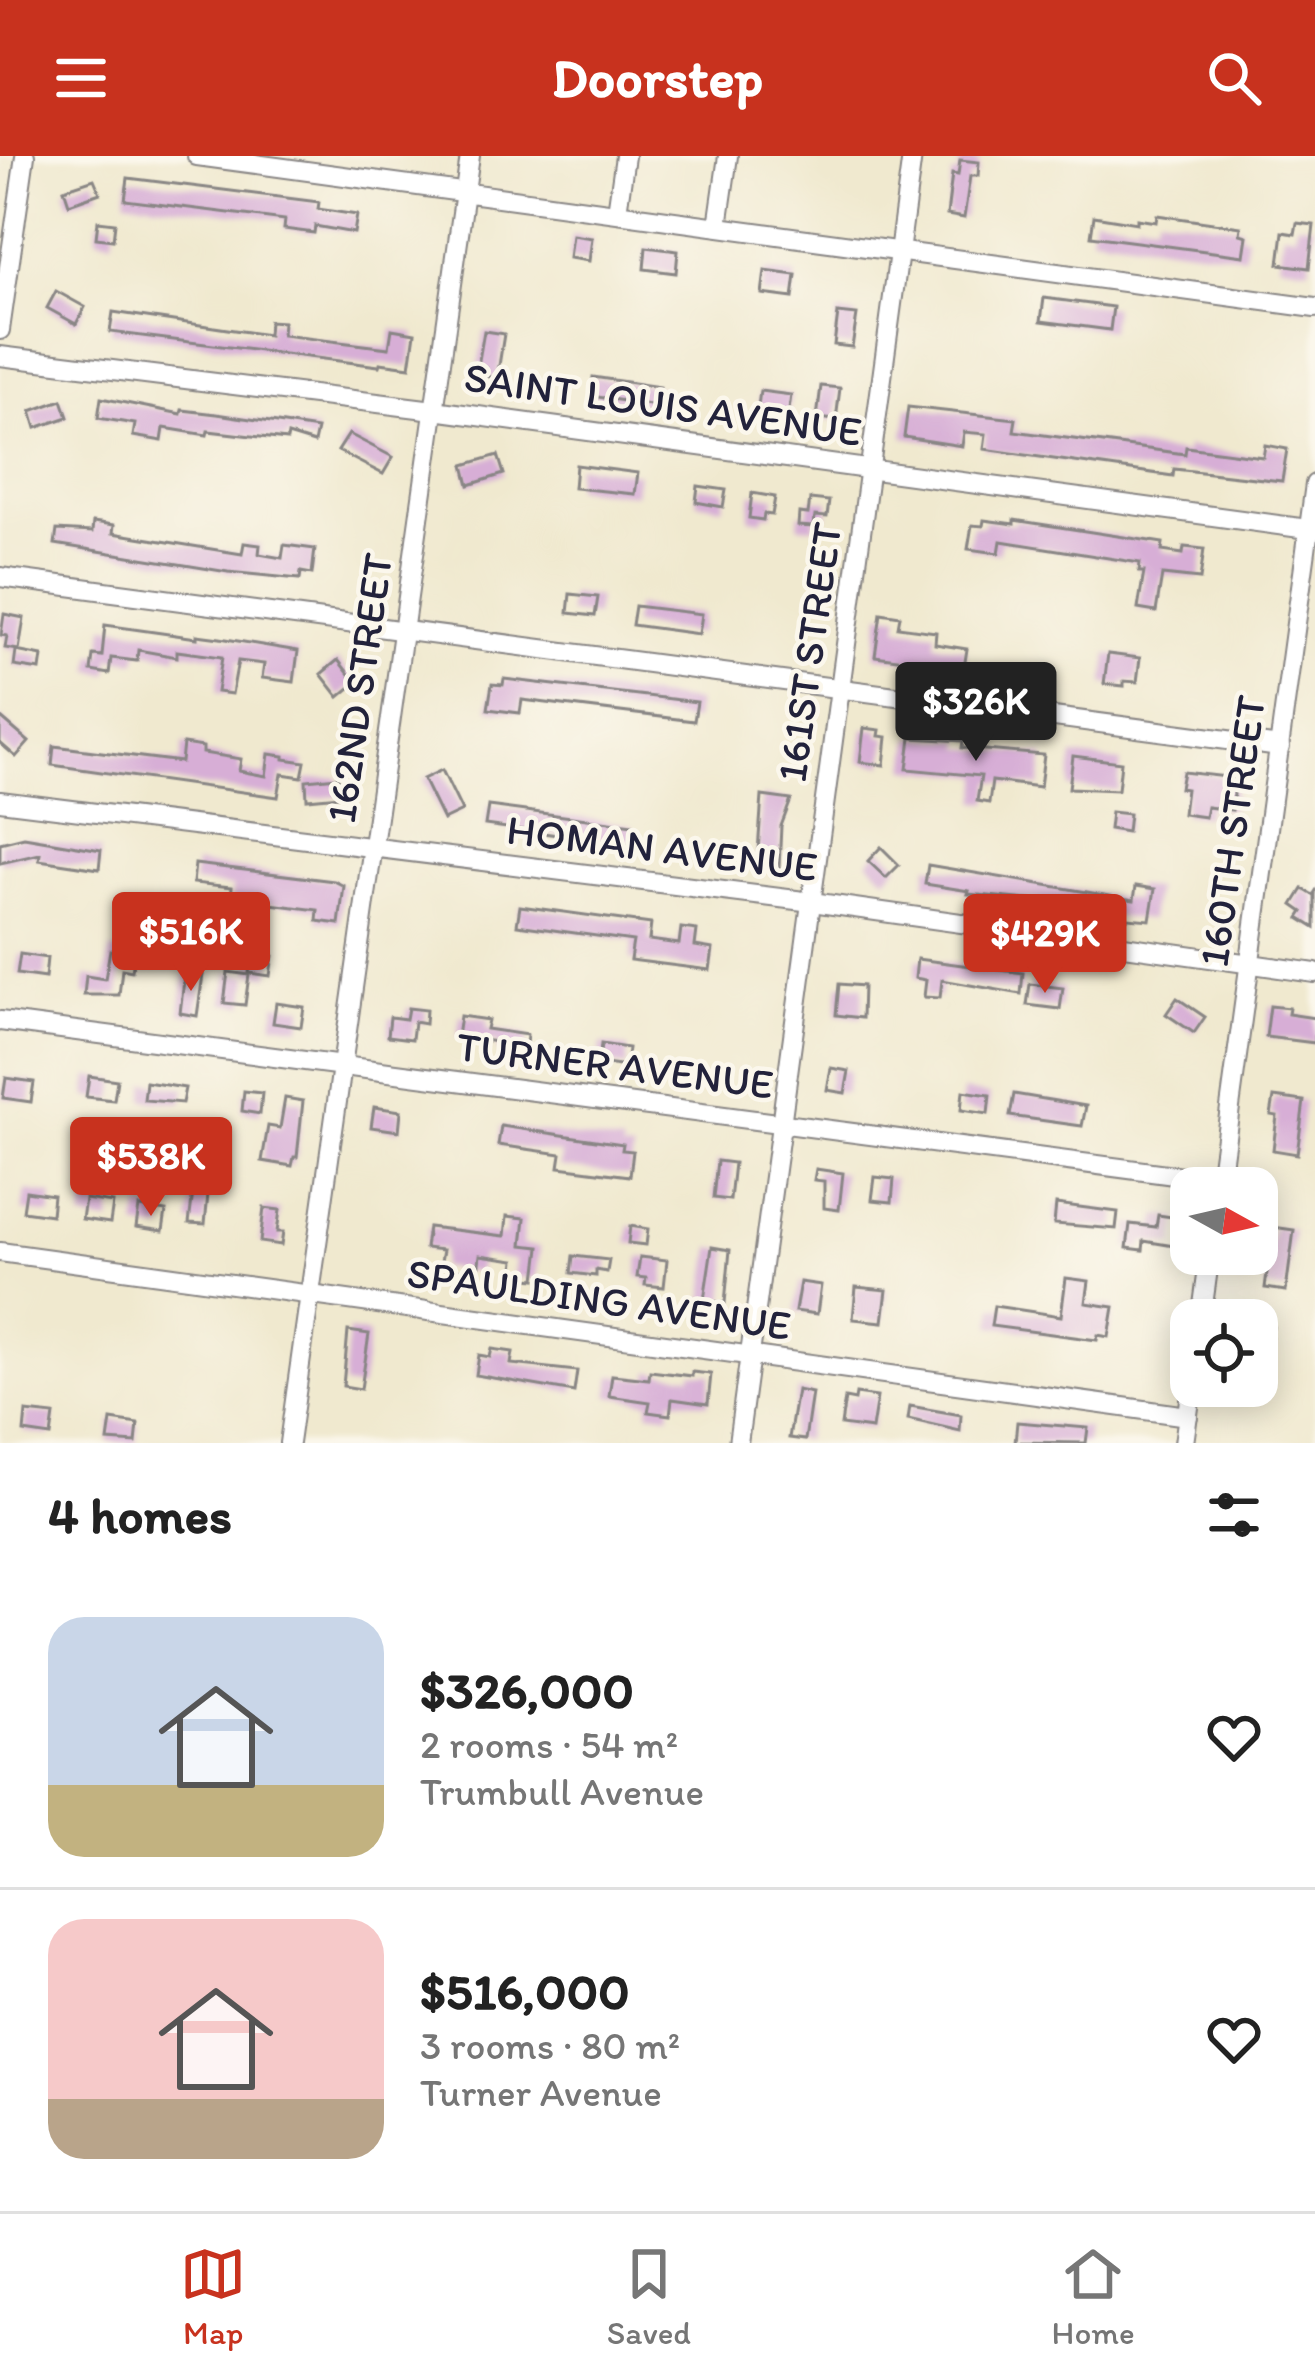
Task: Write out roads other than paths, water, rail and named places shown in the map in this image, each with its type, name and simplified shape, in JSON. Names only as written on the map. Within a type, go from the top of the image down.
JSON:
[{"type":"street","points":[[0,330],[25,156]]},
{"type":"street","points":[[197,156],[1315,308]]},
{"type":"street","name":"162ND STREET","points":[[289,1443],[470,156]]},
{"type":"street","points":[[617,212],[625,156]]},
{"type":"street","points":[[718,226],[728,156]]},
{"type":"street","name":"161ST STREET","points":[[738,1443],[913,156]]},
{"type":"street","name":"SAINT LOUIS AVENUE","points":[[0,356],[871,467],[1312,529]]},
{"type":"street","name":"160TH STREET","points":[[1221,1167],[1315,484]]},
{"type":"street","points":[[0,578],[1280,746]]},
{"type":"street","name":"HOMAN AVENUE","points":[[0,801],[812,902],[1315,973]]},
{"type":"street","name":"TURNER AVENUE","points":[[0,1021],[1170,1177]]},
{"type":"street","name":"SPAULDING AVENUE","points":[[0,1252],[1188,1416]]},
{"type":"street","points":[[1184,1443],[1189,1407]]}]
